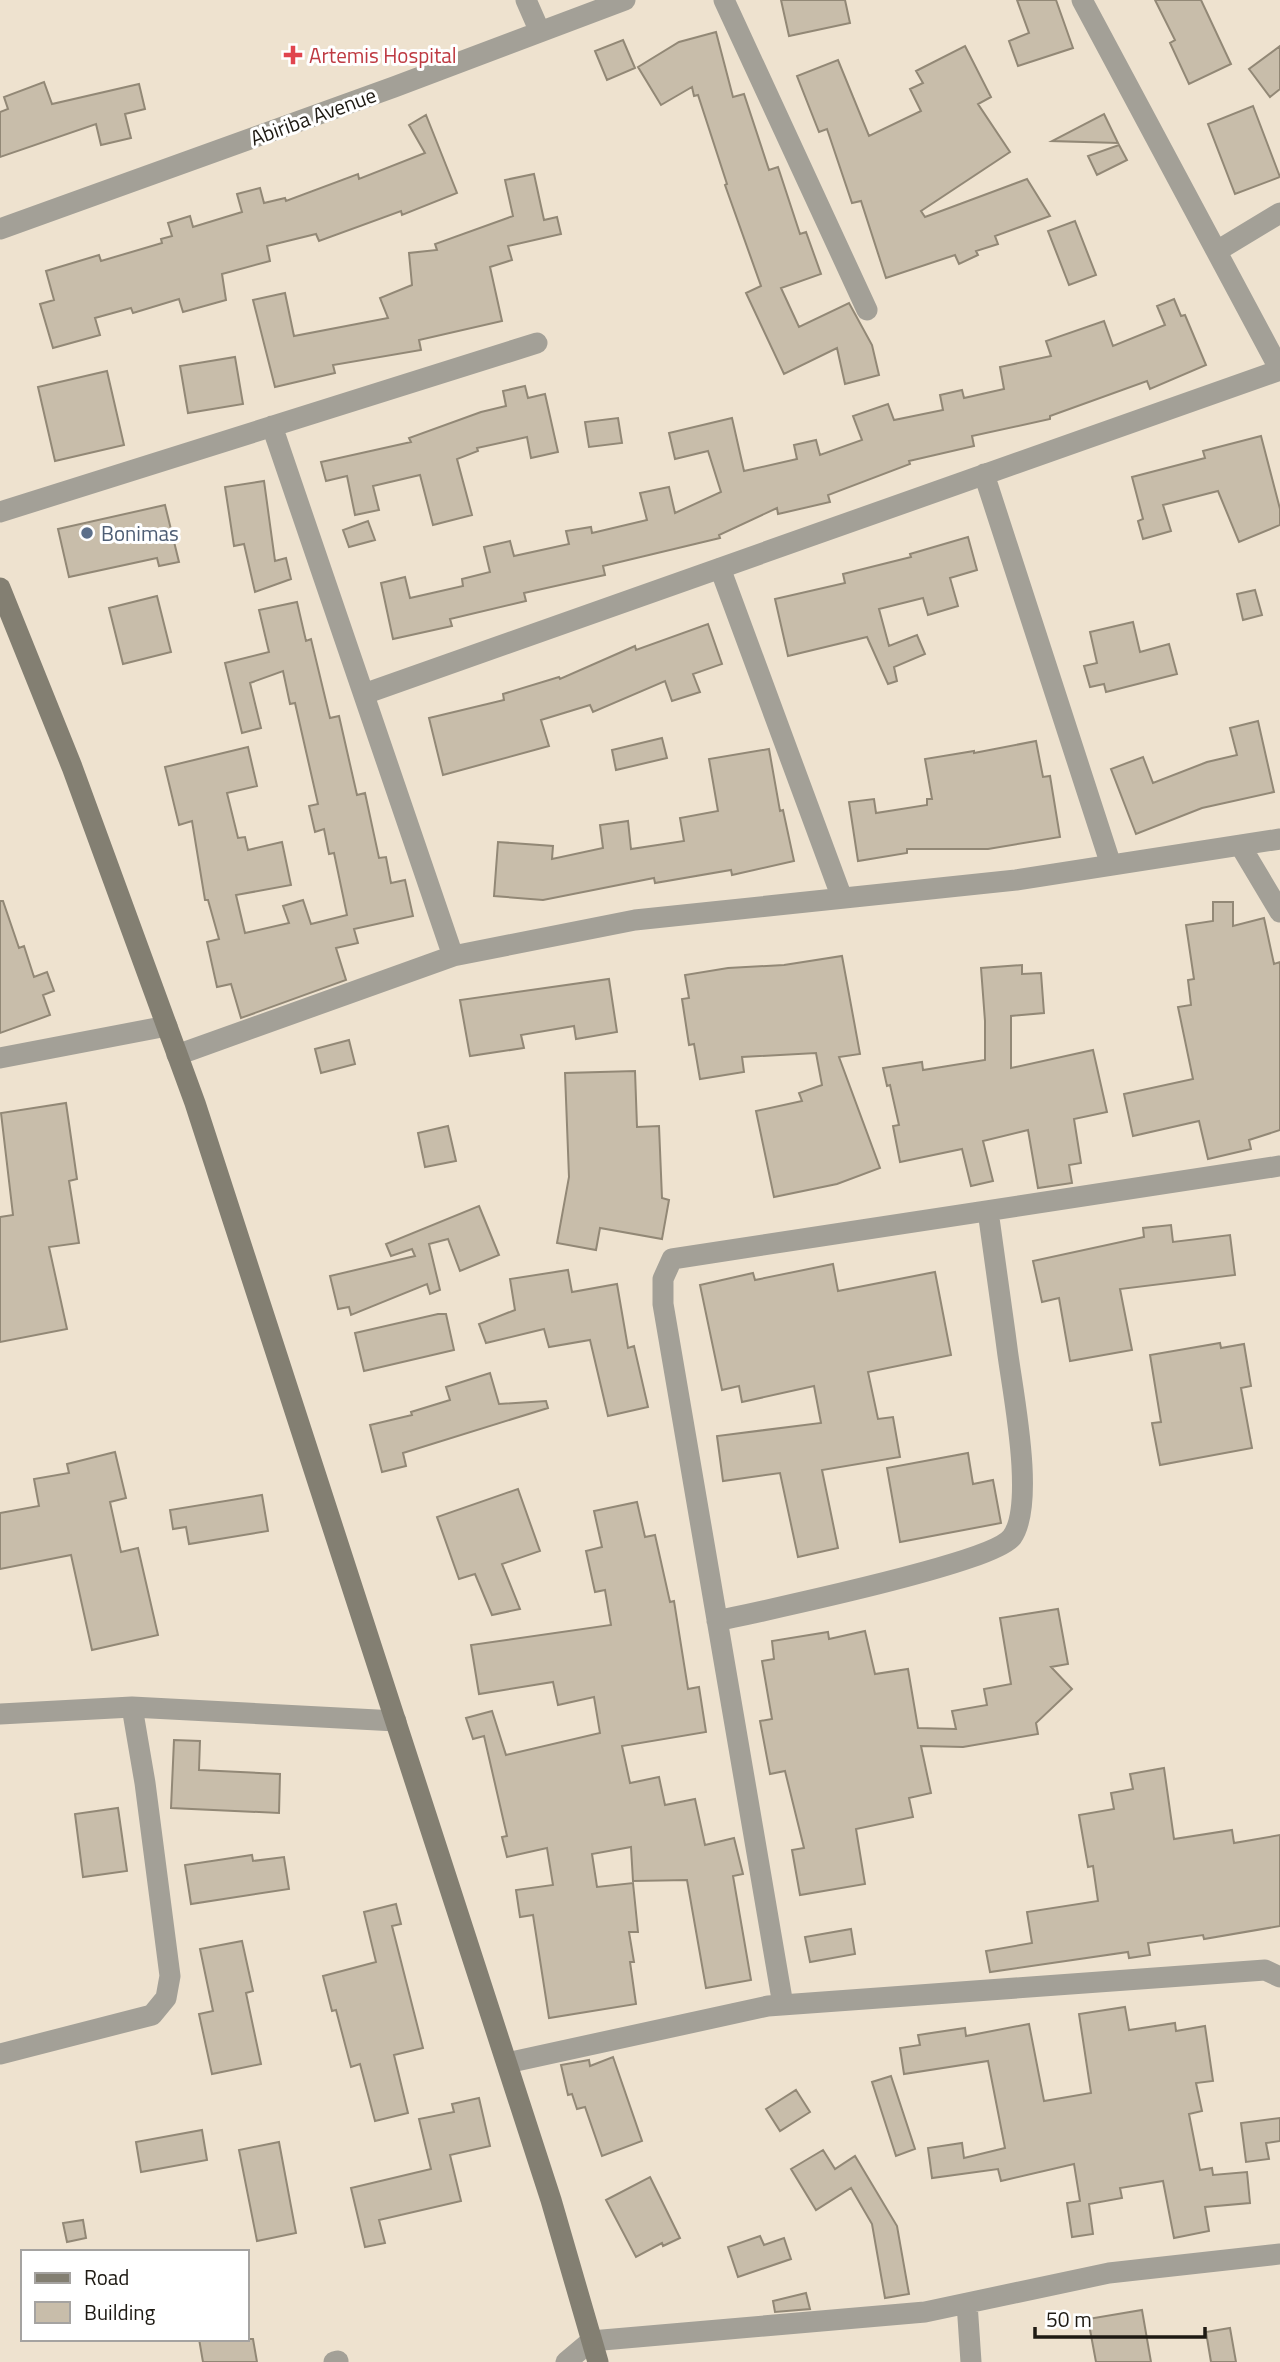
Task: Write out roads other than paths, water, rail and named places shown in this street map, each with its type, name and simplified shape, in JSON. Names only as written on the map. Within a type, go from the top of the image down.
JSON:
[{"type":"main road","points":[[0,588],[72,767],[195,1102],[551,2200],[598,2362]]},
{"type":"street","points":[[526,0],[540,32]]},
{"type":"street","name":"Abiriba Avenue","points":[[0,229],[625,0]]},
{"type":"street","points":[[724,0],[867,310]]},
{"type":"street","points":[[364,694],[1280,370],[1082,0]]},
{"type":"street","points":[[1217,251],[1280,213]]},
{"type":"street","points":[[0,512],[537,343]]},
{"type":"street","points":[[272,426],[453,956]]},
{"type":"street","points":[[984,474],[1111,865]]},
{"type":"street","points":[[720,568],[842,898]]},
{"type":"street","points":[[177,1055],[453,956],[635,920],[1016,880],[1280,839]]},
{"type":"street","points":[[1240,845],[1280,912]]},
{"type":"street","points":[[0,1058],[167,1026]]},
{"type":"street","points":[[783,2005],[663,1304],[663,1279],[671,1259],[1280,1166]]},
{"type":"street","points":[[717,1621],[866,1587],[982,1555],[1012,1538],[1021,1516],[1021,1453],[988,1210]]},
{"type":"street","points":[[0,2054],[152,2015],[166,1998],[170,1976],[145,1783],[132,1707]]},
{"type":"street","points":[[0,1714],[132,1707],[396,1721]]},
{"type":"street","points":[[507,2063],[768,2006],[1265,1970],[1280,1977]]},
{"type":"street","points":[[566,2362],[591,2341],[925,2312],[1109,2273],[1280,2254]]},
{"type":"street","points":[[967,2303],[971,2362]]},
{"type":"place","name":"Artemis Hospital","points":[[293,55]]},
{"type":"place","name":"Bonimas","points":[[87,533]]}]
